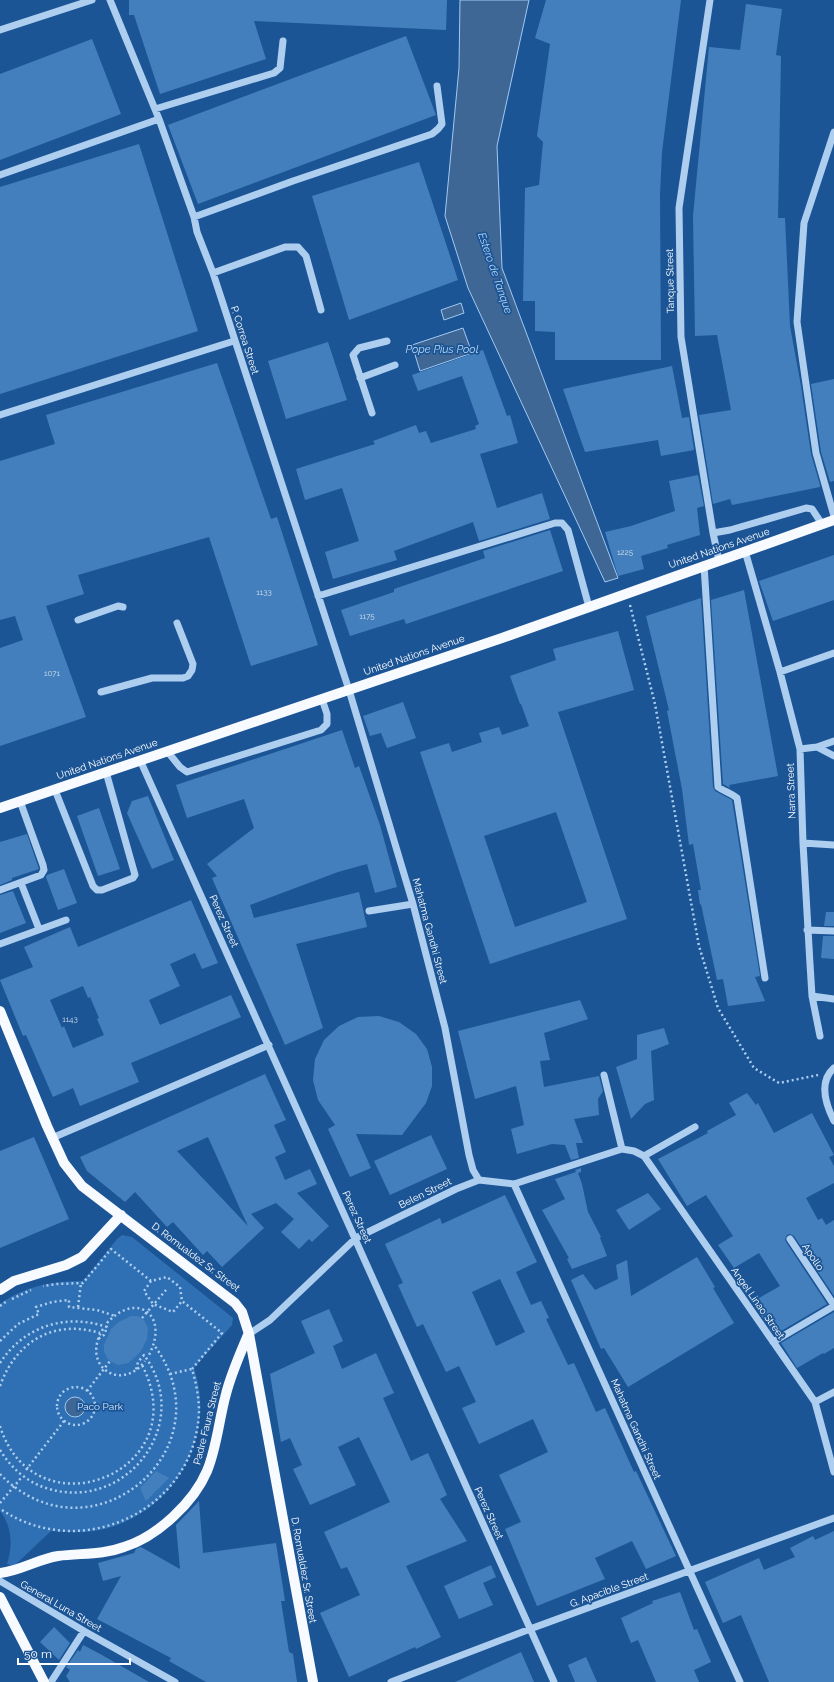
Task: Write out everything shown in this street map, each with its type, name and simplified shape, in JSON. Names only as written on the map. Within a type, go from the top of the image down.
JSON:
[{"type":"main road","name":"United Nations Avenue","points":[[0,808],[349,690],[834,520]]},
{"type":"main road","name":"D. Romualdez Sr. Street","points":[[0,1011],[52,1138],[64,1163],[82,1186],[235,1303],[242,1312],[249,1334],[313,1682]]},
{"type":"main road","points":[[0,1290],[14,1281],[66,1266],[82,1256],[121,1215]]},
{"type":"main road","name":"Padre Faura Street","points":[[0,1573],[57,1556],[97,1554],[125,1547],[148,1536],[169,1521],[190,1500],[207,1472],[217,1437],[230,1380],[249,1334]]},
{"type":"main road","points":[[0,1597],[44,1682]]},
{"type":"street","points":[[0,30],[92,0]]},
{"type":"street","name":"P. Correa Street","points":[[110,0],[159,119],[194,218],[197,232],[213,274],[349,690]]},
{"type":"street","name":"Tanque Street","points":[[710,0],[679,208],[681,337],[713,533],[719,560]]},
{"type":"street","points":[[155,109],[274,73],[280,68],[283,42]]},
{"type":"street","points":[[194,218],[293,181],[432,134],[442,124],[436,86]]},
{"type":"street","points":[[0,175],[159,119]]},
{"type":"street","points":[[834,132],[804,224],[797,322],[816,453],[834,516]]},
{"type":"street","points":[[213,274],[285,247],[298,247],[306,256],[321,310]]},
{"type":"street","points":[[0,415],[234,341]]},
{"type":"street","points":[[372,413],[353,355],[359,348],[387,341]]},
{"type":"street","points":[[360,378],[395,365]]},
{"type":"street","points":[[713,533],[730,530],[806,508],[812,509],[822,524]]},
{"type":"street","points":[[318,596],[555,523],[562,523],[568,530],[589,607]]},
{"type":"street","name":"Narra Street","points":[[745,551],[780,672],[800,749],[803,842],[812,996],[820,1036]]},
{"type":"street","points":[[704,566],[718,786],[724,792],[732,794],[737,798],[765,978]]},
{"type":"street","points":[[78,620],[118,606],[123,607]]},
{"type":"street","points":[[101,692],[152,678],[183,678],[188,676],[192,670],[193,664],[177,624]]},
{"type":"street","points":[[780,672],[834,653]]},
{"type":"street","name":"Mahatma Gandhi Street","points":[[349,690],[413,904],[445,1028],[469,1155],[473,1170],[480,1180]]},
{"type":"street","points":[[167,751],[180,767],[187,772],[321,730],[327,724],[327,714],[322,699]]},
{"type":"street","points":[[800,749],[817,748],[834,741]]},
{"type":"street","points":[[817,748],[834,756]]},
{"type":"street","name":"Perez Street","points":[[140,760],[356,1238],[554,1682]]},
{"type":"street","points":[[55,790],[93,886],[97,890],[102,890],[133,878],[135,875],[106,772]]},
{"type":"street","points":[[0,890],[41,875],[44,870],[20,801]]},
{"type":"street","points":[[803,842],[834,845]]},
{"type":"street","points":[[21,883],[39,929]]},
{"type":"street","points":[[369,911],[413,904]]},
{"type":"street","points":[[0,944],[66,920]]},
{"type":"street","points":[[808,930],[834,931]]},
{"type":"street","points":[[812,996],[834,999]]},
{"type":"street","points":[[52,1138],[269,1045]]},
{"type":"street","points":[[834,1068],[828,1073],[825,1082],[826,1105],[834,1121]]},
{"type":"street","points":[[604,1075],[622,1150],[634,1151],[644,1156],[696,1127]]},
{"type":"street","name":"Belen Street","points":[[249,1334],[270,1320],[356,1238],[456,1189],[480,1180],[514,1184],[622,1150]]},
{"type":"street","name":"Angel Linao Street","points":[[644,1156],[815,1402],[834,1472]]},
{"type":"street","name":"Mahatma Gandhi Street","points":[[514,1184],[740,1682]]},
{"type":"street","name":"Apollo","points":[[790,1239],[834,1306]]},
{"type":"street","points":[[773,1342],[834,1306]]},
{"type":"street","points":[[815,1402],[834,1392]]},
{"type":"street","name":"G. Apacible Street","points":[[391,1682],[530,1629],[834,1518]]},
{"type":"street","name":"General Luna Street","points":[[0,1581],[84,1631],[175,1682]]},
{"type":"street","points":[[50,1682],[84,1631]]},
{"type":"path","points":[[626,594],[655,704],[699,946],[718,1008],[754,1068],[779,1083],[828,1073]]},
{"type":"path","points":[[38,1288],[57,1284],[83,1283],[111,1249],[151,1281]]},
{"type":"path","points":[[170,1374],[192,1369],[222,1333],[182,1301],[180,1287],[167,1277],[151,1281],[144,1291],[153,1304],[173,1312],[182,1301]]},
{"type":"path","points":[[78,1307],[81,1283]]},
{"type":"path","points":[[0,1306],[33,1289]]},
{"type":"path","points":[[142,1318],[166,1290]]},
{"type":"path","points":[[0,1341],[18,1324],[39,1314],[36,1307],[52,1302],[69,1300],[69,1307],[97,1310],[115,1316]]},
{"type":"path","points":[[107,1323],[115,1316],[131,1308],[142,1309],[147,1312],[152,1316],[156,1324],[154,1345],[148,1355]]},
{"type":"path","points":[[0,1363],[10,1349],[19,1340],[32,1332],[52,1324],[80,1321],[107,1327],[104,1335],[98,1339]]},
{"type":"path","points":[[0,1386],[10,1363],[27,1344],[39,1337],[61,1329],[75,1328],[88,1329],[100,1333]]},
{"type":"path","points":[[103,1329],[98,1339],[97,1358],[103,1370],[119,1375],[136,1370],[145,1361]]},
{"type":"path","points":[[0,1474],[13,1486],[38,1501],[71,1508],[104,1503],[120,1497],[146,1478],[158,1465],[166,1451],[176,1417],[176,1402],[170,1374],[154,1345]]},
{"type":"path","points":[[0,1450],[20,1474],[37,1484],[55,1491],[75,1493],[88,1492],[105,1487],[123,1479],[138,1466],[148,1452],[157,1435],[161,1417],[161,1399],[158,1382],[144,1355],[138,1362],[136,1370]]},
{"type":"path","points":[[87,1391],[110,1361]]},
{"type":"path","points":[[0,1426],[8,1445],[27,1469],[54,1480],[73,1484],[94,1482],[104,1478],[123,1468],[142,1447],[151,1428],[153,1401],[151,1386],[142,1365]]},
{"type":"path","points":[[2,1510],[24,1522],[66,1531],[80,1531],[93,1530],[118,1523],[151,1504],[169,1488],[176,1479],[184,1465],[193,1443],[198,1423],[199,1400],[192,1369]]},
{"type":"path","points":[[75,1387],[87,1391],[95,1404],[94,1412],[90,1419],[85,1423],[77,1425],[71,1425],[64,1421],[59,1416],[57,1406],[61,1395],[66,1390],[75,1387]]},
{"type":"path","points":[[27,1469],[64,1421]]},
{"type":"path","points":[[0,1503],[20,1478]]},
{"type":"green space","name":"Paco Park","points":[[122,1235],[132,1237],[233,1318],[232,1325],[194,1368],[199,1388],[200,1410],[197,1432],[191,1453],[181,1472],[169,1489],[136,1517],[116,1526],[94,1531],[51,1531],[14,1566],[7,1564],[11,1543],[7,1523],[0,1511],[0,1304],[29,1289],[61,1282],[83,1281],[117,1239]]},
{"type":"water","name":"Estero de Tanque","points":[[460,0],[529,0],[497,146],[502,268],[618,578],[605,582],[468,288],[445,216],[459,68]]},
{"type":"water","points":[[461,303],[464,313],[444,320],[441,310]]},
{"type":"water","name":"Pope Pius Pool","points":[[463,328],[472,353],[420,371],[412,345]]},
{"type":"water","points":[[75,1397],[82,1400],[85,1407],[82,1414],[75,1417],[68,1414],[65,1407],[68,1400]]},
{"type":"building","points":[[129,0],[447,0],[446,30],[254,21],[266,59],[160,94],[134,15],[129,15]]},
{"type":"building","points":[[546,0],[681,0],[662,152],[660,195],[661,360],[555,360],[555,332],[535,331],[535,301],[523,301],[525,188],[539,185],[543,142],[537,136],[550,44],[535,38]]},
{"type":"building","points":[[746,4],[782,9],[776,55],[781,56],[778,218],[785,218],[790,326],[811,454],[820,487],[732,505],[730,499],[713,504],[699,415],[731,410],[717,335],[695,336],[693,216],[709,47],[740,50]]},
{"type":"building","points":[[406,36],[436,115],[198,204],[168,125]]},
{"type":"building","points":[[92,39],[121,114],[0,160],[0,74]]},
{"type":"building","points":[[139,144],[198,331],[0,394],[0,187]]},
{"type":"building","points":[[419,162],[458,280],[349,320],[312,196]]},
{"type":"building","points":[[328,342],[347,400],[286,419],[268,361]]},
{"type":"building","points":[[483,350],[507,416],[510,415],[518,443],[480,454],[497,508],[542,493],[550,519],[479,541],[473,522],[394,551],[397,560],[333,579],[325,552],[359,541],[342,488],[305,500],[296,469],[375,444],[373,441],[416,425],[419,433],[426,431],[431,443],[476,429],[475,426],[479,424],[462,376],[418,391],[412,375]]},
{"type":"building","points":[[217,363],[271,519],[277,517],[318,645],[251,666],[209,537],[78,575],[84,594],[46,606],[86,717],[0,746],[0,648],[23,640],[15,616],[0,620],[0,461],[55,444],[46,415]]},
{"type":"building","points":[[672,366],[682,418],[689,417],[694,450],[661,456],[658,440],[585,452],[563,389]]},
{"type":"building","points":[[834,379],[834,481],[830,482],[821,452],[811,384]]},
{"type":"building","points":[[698,475],[704,506],[697,508],[700,535],[667,545],[668,548],[641,556],[644,569],[618,576],[605,532],[631,526],[675,511],[669,481]]},
{"type":"building","points":[[550,530],[563,571],[406,624],[404,619],[350,636],[341,610],[394,592],[394,589],[485,558],[483,551]]},
{"type":"building","points":[[834,555],[834,600],[773,621],[759,581]]},
{"type":"building","points":[[744,590],[778,776],[729,785],[730,788],[723,784],[711,600]]},
{"type":"building","points":[[701,598],[713,787],[715,791],[732,800],[760,976],[755,977],[765,1001],[728,1006],[723,979],[717,980],[701,904],[700,905],[698,890],[701,890],[693,844],[689,845],[682,789],[667,711],[669,710],[646,616]]},
{"type":"building","points":[[618,631],[634,690],[558,712],[627,919],[490,964],[420,752],[449,743],[452,752],[482,742],[479,733],[499,727],[502,735],[529,726],[510,676],[556,660],[553,649]],"holes":[[[556,812],[587,902],[515,927],[484,836]]]},
{"type":"building","points":[[403,702],[416,738],[387,748],[381,733],[370,736],[363,716]]},
{"type":"building","points":[[342,730],[355,768],[359,766],[380,825],[397,887],[375,893],[367,864],[338,872],[250,905],[254,918],[359,892],[367,927],[296,944],[323,1028],[285,1045],[212,878],[217,876],[207,864],[254,828],[244,799],[187,818],[176,785]]},
{"type":"building","points":[[148,796],[174,860],[152,869],[127,813],[132,801]]},
{"type":"building","points":[[99,808],[120,869],[98,876],[77,816]]},
{"type":"building","points":[[27,834],[39,869],[12,878],[12,880],[0,885],[0,842]]},
{"type":"building","points":[[64,869],[77,903],[58,910],[46,877],[47,875]]},
{"type":"building","points":[[13,891],[26,923],[0,933],[0,895]]},
{"type":"building","points":[[191,900],[218,963],[202,969],[195,953],[170,964],[180,986],[149,1000],[160,1025],[231,995],[241,1017],[131,1063],[139,1082],[80,1106],[73,1088],[53,1097],[26,1035],[23,1036],[0,980],[33,967],[24,947],[70,927],[78,947]],"holes":[[[83,986],[88,998],[90,997],[104,1035],[73,1048],[64,1026],[62,1028],[50,1000]]]},
{"type":"building","points":[[826,912],[834,912],[834,926],[824,926]]},
{"type":"building","points":[[823,936],[834,936],[834,959],[821,958]]},
{"type":"building","points":[[580,1000],[588,1019],[544,1033],[550,1060],[540,1061],[544,1087],[599,1076],[603,1091],[598,1099],[599,1115],[574,1119],[583,1143],[576,1143],[579,1158],[571,1160],[565,1145],[552,1144],[517,1154],[511,1129],[524,1125],[516,1086],[475,1099],[458,1031]]},
{"type":"building","points":[[379,1016],[399,1022],[416,1034],[427,1049],[432,1067],[432,1086],[426,1103],[402,1135],[356,1134],[371,1168],[350,1177],[328,1129],[335,1125],[318,1100],[313,1080],[315,1059],[324,1040],[339,1026],[358,1017]]},
{"type":"building","points":[[664,1028],[669,1044],[651,1051],[654,1100],[645,1104],[631,1119],[616,1067],[637,1059],[637,1035]]},
{"type":"building","points":[[265,1074],[286,1120],[274,1125],[286,1152],[275,1157],[285,1180],[310,1169],[317,1184],[297,1193],[329,1226],[312,1242],[309,1239],[299,1249],[281,1232],[294,1219],[276,1203],[251,1214],[264,1228],[222,1267],[207,1251],[203,1255],[173,1222],[167,1227],[135,1192],[125,1202],[87,1171],[80,1157]],"holes":[[[208,1137],[248,1226],[177,1151]]]},
{"type":"building","points":[[747,1093],[756,1105],[758,1103],[774,1133],[812,1113],[834,1155],[829,1157],[834,1166],[834,1183],[806,1198],[818,1220],[822,1218],[826,1225],[834,1220],[834,1296],[794,1236],[790,1234],[787,1235],[785,1239],[786,1242],[827,1304],[776,1334],[775,1332],[773,1333],[752,1302],[780,1286],[759,1253],[734,1268],[718,1245],[733,1236],[706,1195],[687,1206],[658,1159],[708,1133],[707,1131],[736,1115],[729,1103]]},
{"type":"building","points":[[431,1135],[447,1169],[390,1195],[374,1161]]},
{"type":"building","points":[[34,1137],[69,1219],[0,1248],[0,1151]]},
{"type":"building","points":[[581,1168],[581,1172],[578,1173],[588,1212],[601,1237],[600,1238],[607,1256],[572,1269],[567,1259],[569,1258],[542,1210],[565,1199],[555,1179],[576,1172],[575,1170]]},
{"type":"building","points":[[648,1193],[661,1209],[629,1230],[616,1210]]},
{"type":"building","points":[[505,1195],[537,1262],[516,1272],[531,1305],[541,1301],[549,1318],[546,1319],[568,1365],[574,1363],[596,1412],[605,1408],[634,1472],[636,1471],[676,1556],[646,1569],[632,1541],[595,1558],[605,1579],[537,1606],[505,1529],[521,1522],[499,1475],[548,1452],[533,1419],[479,1444],[462,1408],[476,1402],[459,1366],[446,1372],[423,1324],[417,1327],[398,1285],[403,1283],[385,1244],[440,1218],[442,1224]],"holes":[[[500,1279],[525,1332],[496,1346],[472,1292]]]},
{"type":"building","points":[[697,1257],[715,1287],[713,1288],[734,1323],[628,1387],[604,1348],[601,1349],[571,1280],[583,1274],[595,1290],[618,1279],[616,1265],[627,1260],[631,1296]]},
{"type":"building","points":[[329,1309],[343,1341],[333,1346],[342,1369],[376,1353],[394,1393],[383,1398],[411,1461],[428,1453],[447,1495],[440,1499],[467,1541],[406,1566],[441,1637],[349,1677],[320,1613],[360,1595],[347,1567],[341,1569],[324,1532],[390,1502],[359,1437],[338,1447],[356,1485],[310,1505],[293,1469],[302,1465],[290,1438],[281,1442],[270,1374],[315,1353],[301,1321]]},
{"type":"building","points":[[834,1312],[834,1348],[797,1368],[781,1343]]},
{"type":"building","points":[[131,1316],[138,1316],[144,1320],[148,1328],[147,1339],[141,1351],[132,1360],[128,1363],[118,1365],[107,1358],[104,1351],[104,1345],[111,1329],[119,1322]]},
{"type":"building","points":[[156,1471],[169,1478],[146,1501],[140,1488]]},
{"type":"building","points":[[199,1501],[203,1553],[276,1543],[285,1601],[281,1601],[289,1652],[293,1654],[297,1682],[206,1682],[169,1661],[171,1658],[97,1619],[121,1576],[103,1581],[98,1563],[134,1553],[136,1549],[141,1547],[180,1569],[176,1525]]},
{"type":"building","points":[[834,1531],[834,1682],[769,1682],[741,1615],[723,1623],[705,1582],[759,1558],[764,1570],[795,1557],[790,1548],[813,1536],[815,1540]]},
{"type":"building","points":[[491,1565],[496,1577],[483,1583],[493,1605],[459,1619],[444,1586]]},
{"type":"building","points":[[680,1592],[694,1630],[697,1629],[711,1662],[694,1670],[699,1682],[656,1682],[638,1640],[631,1643],[621,1618],[653,1603],[652,1601]]},
{"type":"building","points":[[54,1627],[70,1643],[59,1660],[40,1642]]},
{"type":"building","points":[[83,1645],[149,1682],[70,1682],[66,1676],[70,1670],[66,1667],[78,1650],[80,1652]]},
{"type":"building","points":[[521,1652],[534,1682],[455,1682]]},
{"type":"building","points":[[586,1657],[597,1682],[575,1682],[568,1665]]}]
